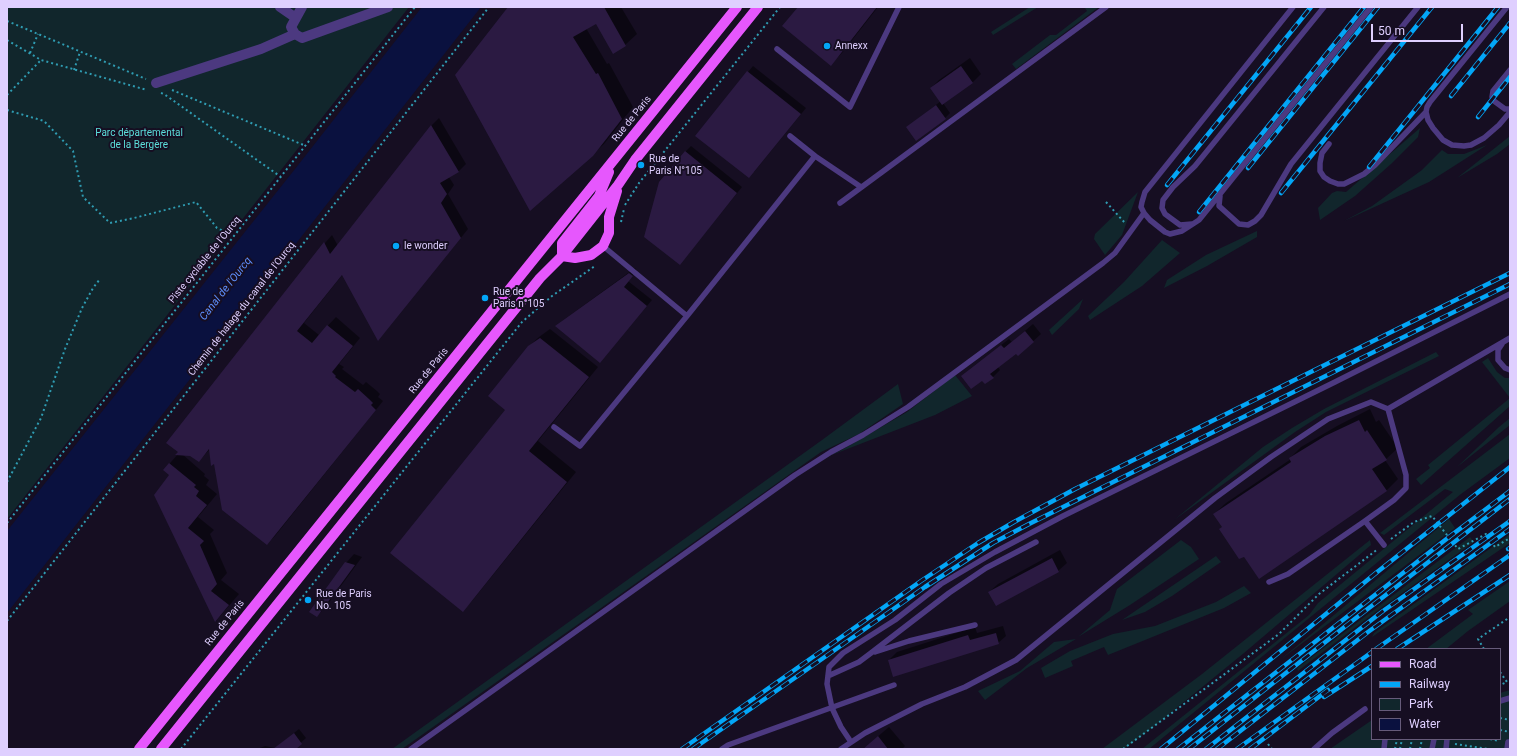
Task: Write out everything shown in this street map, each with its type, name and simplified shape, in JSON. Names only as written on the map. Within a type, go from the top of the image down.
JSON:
[{"type":"main road","name":"Rue de Paris","points":[[139,749],[737,7]]},
{"type":"main road","points":[[161,749],[540,278],[562,256],[618,185],[635,160],[758,7]]},
{"type":"main road","points":[[562,256],[562,243],[599,196],[614,160]]},
{"type":"main road","points":[[562,256],[575,258],[591,254],[604,246],[609,233],[609,217],[618,185]]},
{"type":"street","points":[[280,7],[296,18]]},
{"type":"street","points":[[302,7],[292,27],[295,34],[302,38],[388,7]]},
{"type":"street","points":[[154,89],[261,49],[295,34]]},
{"type":"lane","points":[[777,48],[850,107],[899,7]]},
{"type":"lane","points":[[840,203],[1106,7]]},
{"type":"lane","points":[[1294,7],[1149,187],[1141,207],[1150,220],[1167,233],[1182,231],[1196,222],[1371,7]]},
{"type":"lane","points":[[1196,222],[1184,226],[1177,224],[1163,212],[1163,200],[1173,187],[1195,166],[1324,7]]},
{"type":"lane","points":[[1220,194],[1220,206],[1238,224],[1248,225],[1255,221],[1261,215],[1291,164],[1418,7]]},
{"type":"lane","points":[[1507,7],[1430,102],[1426,112],[1428,120],[1443,140],[1452,144],[1464,146],[1484,138],[1499,125],[1510,112]]},
{"type":"lane","points":[[1510,70],[1493,91],[1492,96],[1494,102],[1505,109],[1510,109]]},
{"type":"lane","points":[[1329,144],[1322,153],[1320,171],[1324,177],[1330,181],[1338,184],[1344,184],[1364,174],[1375,165],[1426,112]]},
{"type":"lane","points":[[790,136],[815,156],[861,188]]},
{"type":"lane","points":[[554,427],[580,446],[687,316],[815,156]]},
{"type":"lane","points":[[411,749],[794,474],[863,435],[908,407],[1109,258],[1115,253],[1144,213]]},
{"type":"lane","points":[[604,246],[687,316]]},
{"type":"lane","points":[[851,742],[841,727],[832,708],[827,684],[829,667],[843,653],[895,620],[941,584],[995,552],[1062,516],[1510,294]]},
{"type":"lane","points":[[1507,340],[1498,350],[1498,360],[1505,368],[1510,370]]},
{"type":"lane","points":[[1388,409],[1507,340]]},
{"type":"lane","points":[[841,749],[865,732],[922,704],[965,687],[1016,660],[1215,498],[1256,467],[1328,419],[1371,402],[1388,409]]},
{"type":"lane","points":[[1269,582],[1288,574],[1394,500],[1406,488],[1406,475],[1388,409]]},
{"type":"lane","points":[[1365,521],[1384,545]]},
{"type":"lane","points":[[828,676],[859,662],[986,568],[1036,542]]},
{"type":"lane","points":[[871,653],[909,641],[975,625]]},
{"type":"lane","points":[[722,749],[728,745],[894,685]]},
{"type":"lane","points":[[1314,749],[1332,733],[1365,709]]},
{"type":"lane","points":[[1446,749],[1447,741]]},
{"type":"lane","points":[[1507,749],[1508,742],[1510,742]]},
{"type":"path","name":"Piste cyclable de l'Ourcq","points":[[7,523],[415,7]]},
{"type":"path","name":"Chemin de halage du canal de l'Ourcq","points":[[7,621],[489,7]]},
{"type":"path","points":[[620,224],[625,205],[639,183],[780,7]]},
{"type":"path","points":[[7,21],[38,34],[30,53]]},
{"type":"path","points":[[7,40],[42,60],[74,70],[154,89],[164,94],[281,177]]},
{"type":"path","points":[[74,70],[80,52]]},
{"type":"path","points":[[7,96],[42,60]]},
{"type":"path","points":[[7,110],[44,121],[73,151],[83,196],[110,223],[196,202],[217,228],[234,236]]},
{"type":"path","points":[[1106,202],[1119,217]]},
{"type":"path","points":[[181,749],[522,322],[552,296],[596,265]]},
{"type":"path","points":[[7,482],[41,418],[65,349],[82,308],[100,279]]},
{"type":"path","points":[[1123,749],[1279,634],[1319,594],[1414,522],[1432,516],[1458,550],[1486,534],[1495,547],[1510,538]]},
{"type":"path","points":[[1483,648],[1478,639],[1510,617]]},
{"type":"path","points":[[1501,673],[1507,682]]},
{"type":"path","points":[[1501,685],[1510,681]]},
{"type":"path","points":[[1447,741],[1488,749]]},
{"type":"path","points":[[1268,744],[1272,749]]},
{"type":"green space","name":"Parc départemental de la Bergère","points":[[7,7],[409,7],[7,519]]},
{"type":"green space","points":[[1030,7],[1038,7],[993,35],[991,32]]},
{"type":"green space","points":[[1099,7],[1016,69],[1012,64],[1050,35],[1056,35],[1087,11],[1085,8]]},
{"type":"green space","points":[[1420,128],[1418,137],[1391,164],[1355,196],[1320,220],[1318,208],[1332,193],[1337,191],[1346,192]]},
{"type":"green space","points":[[1510,136],[1510,144],[1497,154],[1457,178]]},
{"type":"green space","points":[[1487,145],[1429,182],[1344,221],[1372,206],[1422,170],[1442,150],[1448,154],[1464,154]]},
{"type":"green space","points":[[1138,192],[1122,235],[1105,255],[1094,239],[1095,234]]},
{"type":"green space","points":[[1257,231],[1257,237],[1207,266],[1164,288],[1167,280],[1206,255]]},
{"type":"green space","points":[[1162,240],[1180,253],[1142,286],[1090,320],[1088,316],[1124,282]]},
{"type":"green space","points":[[1083,299],[1079,309],[1052,335],[1049,330]]},
{"type":"green space","points":[[1436,352],[1439,356],[1326,412],[1295,432],[1174,520],[1263,447],[1292,428],[1324,409]]},
{"type":"green space","points":[[1488,358],[1497,372],[1505,378],[1510,378],[1510,398],[1482,362]]},
{"type":"green space","points":[[955,375],[972,396],[935,415],[824,458],[840,451],[907,412]]},
{"type":"green space","points":[[898,384],[903,404],[859,434],[821,452],[402,749],[392,749],[822,440]]},
{"type":"green space","points":[[1510,398],[1510,406],[1421,485],[1416,479],[1430,468],[1428,465]]},
{"type":"green space","points":[[1510,418],[1510,425],[1457,467],[1499,427]]},
{"type":"green space","points":[[1510,434],[1510,458],[1461,494],[1149,749],[1142,749],[1309,615],[1318,603],[1453,492],[1445,489],[1384,535],[1380,533]]},
{"type":"green space","points":[[1449,519],[1455,528],[1280,660]]},
{"type":"green space","points":[[1510,534],[1510,543],[1372,637],[1374,633]]},
{"type":"green space","points":[[1470,537],[1474,542],[1373,614],[1298,671],[1297,668]]},
{"type":"green space","points":[[1181,540],[1191,547],[1199,559],[1130,605],[1078,637],[1110,610],[1117,589]]},
{"type":"green space","points":[[1370,540],[1371,545],[1244,653],[1157,724],[1124,749],[1102,749],[1202,674]]},
{"type":"green space","points":[[1216,556],[1221,562],[1172,596],[1145,612],[1122,620]]},
{"type":"green space","points":[[1510,581],[1510,601],[1447,648],[1427,648],[1473,614],[1468,610]]},
{"type":"green space","points":[[1244,586],[1251,593],[1224,608],[1108,655],[1104,647],[1071,661],[1073,666],[1045,678],[1041,668],[1070,651],[1113,634],[1155,626],[1216,602]]},
{"type":"green space","points":[[1076,639],[1027,668],[985,700],[978,691],[1020,671],[1054,642]]},
{"type":"green space","points":[[1510,690],[1510,749],[1330,749],[1371,721],[1371,740],[1501,740],[1501,693]]},
{"type":"water","name":"Canal de l'Ourcq","points":[[422,7],[481,7],[7,613],[7,531]]},
{"type":"building","points":[[508,7],[604,7],[626,46],[613,54],[596,24],[573,37],[596,74],[598,73],[622,119],[593,156],[530,211],[455,75]]},
{"type":"building","name":"Annexx","points":[[798,7],[877,7],[831,66],[782,26]]},
{"type":"building","points":[[961,66],[973,83],[942,105],[930,88]]},
{"type":"building","points":[[747,71],[801,114],[749,178],[695,136]]},
{"type":"building","points":[[936,105],[946,119],[916,141],[906,127]]},
{"type":"building","points":[[431,125],[459,172],[440,183],[447,194],[441,203],[461,238],[378,341],[342,275],[297,331],[312,343],[327,325],[353,346],[332,372],[336,376],[335,377],[355,392],[358,389],[373,403],[371,405],[376,410],[267,545],[222,510],[214,464],[211,466],[209,449],[199,462],[190,456],[175,455],[178,452],[166,443],[324,242],[330,254]]},
{"type":"building","points":[[685,151],[737,193],[680,265],[644,237],[659,182]]},
{"type":"building","points":[[629,273],[633,276],[624,287],[647,306],[600,363],[555,326]]},
{"type":"building","points":[[1025,331],[1034,342],[1018,356],[1016,354],[990,374],[994,378],[985,384],[982,381],[971,389],[961,376],[1001,345],[1004,348]]},
{"type":"building","points":[[540,338],[589,377],[529,451],[567,482],[463,612],[390,553],[505,410],[488,396],[528,346]]},
{"type":"building","points":[[1359,420],[1365,432],[1367,430],[1387,460],[1372,469],[1387,491],[1259,579],[1244,557],[1239,559],[1219,529],[1222,527],[1213,514],[1291,462],[1289,458],[1325,436]]},
{"type":"building","points":[[169,463],[196,485],[194,487],[199,491],[196,496],[207,505],[188,528],[204,541],[200,545],[217,584],[211,591],[229,605],[215,622],[154,495],[169,475],[163,470]]},
{"type":"building","points":[[1052,558],[1059,572],[996,606],[988,592]]},
{"type":"building","points":[[345,562],[355,565],[317,617],[309,612]]},
{"type":"building","points":[[996,633],[999,644],[893,677],[888,660],[968,635],[970,640]]},
{"type":"building","points":[[294,733],[302,744],[296,749],[273,749]]},
{"type":"building","points":[[878,736],[888,749],[863,749]]},
{"type":"railway","points":[[1167,185],[1311,7]]},
{"type":"railway","points":[[1199,212],[1364,7]]},
{"type":"railway","points":[[1248,168],[1378,7]]},
{"type":"railway","points":[[1281,193],[1432,7]]},
{"type":"railway","points":[[1369,167],[1498,7]]},
{"type":"railway","points":[[1451,96],[1510,23]]},
{"type":"railway","points":[[1478,117],[1510,77]]},
{"type":"railway","points":[[682,749],[921,581],[978,543],[1014,522],[1075,489],[1510,273]]},
{"type":"railway","points":[[693,749],[925,587],[993,543],[1510,284]]},
{"type":"railway","points":[[1161,749],[1376,573],[1510,467]]},
{"type":"railway","points":[[1178,749],[1510,491]]},
{"type":"railway","points":[[1189,749],[1510,499]]},
{"type":"railway","points":[[1206,749],[1383,611],[1510,521]]},
{"type":"railway","points":[[1217,749],[1368,632],[1510,529]]},
{"type":"railway","points":[[1377,648],[1510,555]]},
{"type":"railway","points":[[1399,648],[1510,575]]},
{"type":"railway","points":[[1237,749],[1371,653]]},
{"type":"railway","points":[[1324,697],[1371,667]]},
{"type":"railway","points":[[1250,749],[1328,690]]},
{"type":"place","name":"Annexx","points":[[827,46]]},
{"type":"place","name":"Rue de Paris N°105","points":[[641,165]]},
{"type":"place","name":"le wonder","points":[[396,246]]},
{"type":"place","name":"Rue de Paris n°105","points":[[485,298]]},
{"type":"place","name":"Rue de Paris No. 105","points":[[308,600]]}]
